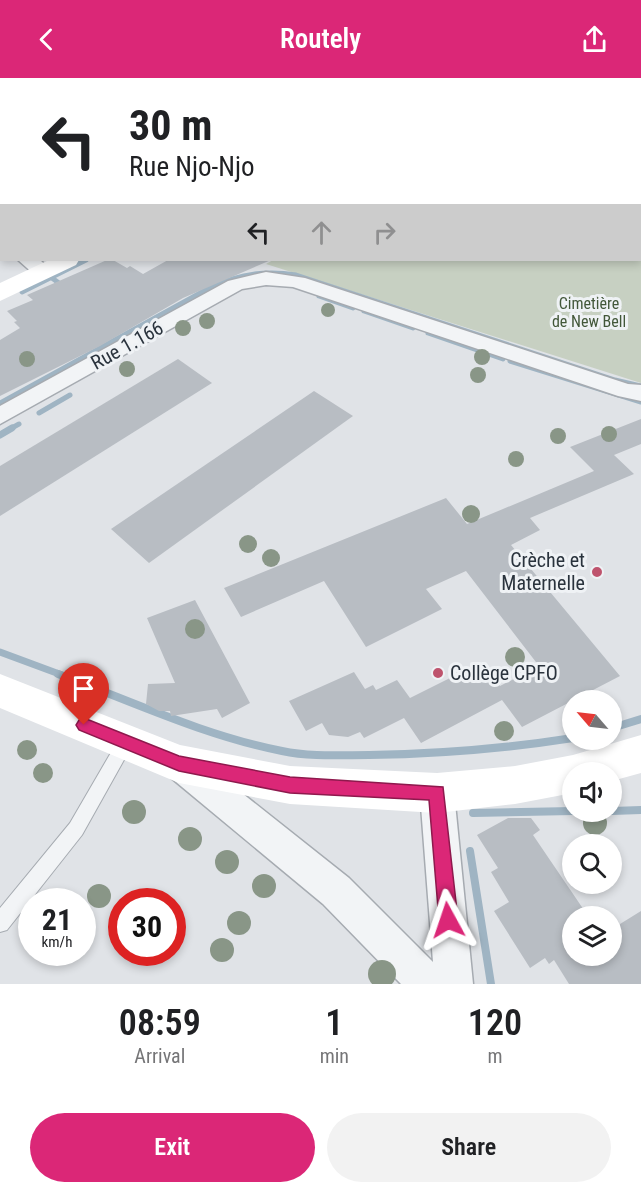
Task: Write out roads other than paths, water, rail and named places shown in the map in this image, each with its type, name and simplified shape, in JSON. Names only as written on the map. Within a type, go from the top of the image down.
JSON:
[{"type":"main road","points":[[0,292],[36,266],[62,261]]},
{"type":"main road","points":[[0,691],[179,764],[290,785],[437,793],[515,785],[562,776]]},
{"type":"main road","points":[[613,762],[641,754]]},
{"type":"street","name":"Rue 1.166","points":[[0,416],[235,285],[256,277],[298,282],[626,391],[641,393]]},
{"type":"street","points":[[179,764],[336,891],[428,984]]},
{"type":"street","points":[[437,793],[454,984]]},
{"type":"lane","points":[[0,923],[76,829],[126,742]]},
{"type":"waterway","points":[[22,292],[84,261]]},
{"type":"waterway","points":[[0,403],[213,286],[244,276],[264,273],[296,275],[615,380],[641,386]]},
{"type":"waterway","points":[[52,278],[63,286]]},
{"type":"waterway","points":[[319,296],[353,308]]},
{"type":"waterway","points":[[364,311],[413,328]]},
{"type":"waterway","points":[[428,333],[503,359]]},
{"type":"waterway","points":[[510,361],[641,402]]},
{"type":"waterway","points":[[39,413],[70,395]]},
{"type":"waterway","points":[[10,429],[19,424]]},
{"type":"waterway","points":[[0,435],[12,428]]},
{"type":"waterway","points":[[0,652],[62,675]]},
{"type":"waterway","points":[[58,674],[197,727],[293,753],[314,755],[421,753],[496,748],[562,740]]},
{"type":"waterway","points":[[622,725],[641,719]]},
{"type":"waterway","points":[[622,811],[641,810]]},
{"type":"waterway","points":[[473,813],[562,811]]},
{"type":"waterway","points":[[470,851],[491,984]]},
{"type":"place","name":"Crèche et Maternelle","points":[[597,572]]},
{"type":"place","name":"Collège CPFO","points":[[438,673]]},
{"type":"park label","name":"Cimetière de New Bell","points":[[589,312]]}]
